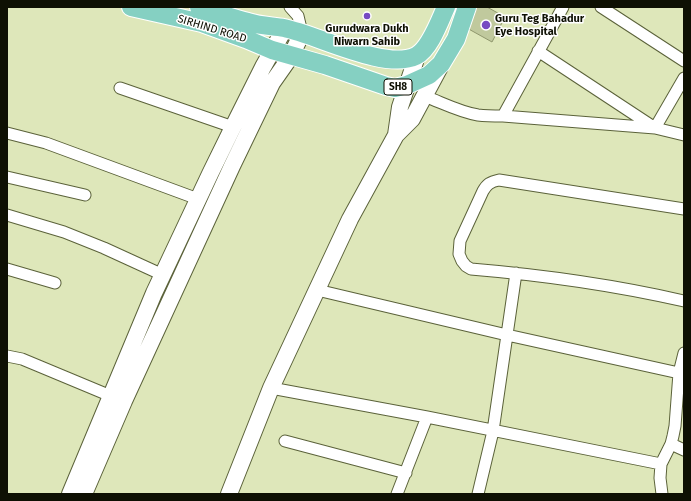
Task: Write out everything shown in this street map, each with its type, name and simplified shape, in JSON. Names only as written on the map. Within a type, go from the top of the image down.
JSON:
[{"type":"main road","name":"SIRHIND ROAD","points":[[131,7],[202,23],[291,56]]},
{"type":"main road","name":"SIRHIND ROAD","points":[[199,7],[249,23],[295,26],[357,52],[390,60],[417,56]]},
{"type":"main road","points":[[396,135],[400,107],[417,56],[427,45],[437,29],[446,7]]},
{"type":"main road","name":"SH8","points":[[291,56],[326,65],[386,86],[395,88],[407,85],[429,75],[441,64],[456,40],[467,7]]},
{"type":"main road","points":[[84,494],[154,293],[263,66],[272,50],[295,26]]},
{"type":"main road","points":[[70,494],[272,83],[291,56],[295,26]]},
{"type":"main road","points":[[229,494],[271,388],[350,219],[396,135],[412,119],[441,64]]},
{"type":"street","points":[[290,7],[295,26]]},
{"type":"street","points":[[503,116],[563,7]]},
{"type":"street","points":[[601,7],[684,61]]},
{"type":"street","points":[[538,51],[655,128]]},
{"type":"street","points":[[655,128],[684,78]]},
{"type":"street","points":[[120,88],[233,127]]},
{"type":"street","points":[[424,96],[464,112],[476,115],[655,128],[684,136]]},
{"type":"street","points":[[7,133],[46,143],[198,199]]},
{"type":"street","points":[[7,178],[85,195]]},
{"type":"street","points":[[684,209],[506,180],[492,181],[483,191],[460,241],[459,254],[466,266],[472,269],[516,273],[609,286],[684,301]]},
{"type":"street","points":[[7,215],[71,235],[104,248],[163,275]]},
{"type":"street","points":[[7,269],[55,283]]},
{"type":"street","points":[[478,494],[493,431],[516,273]]},
{"type":"street","points":[[317,290],[507,335],[679,373]]},
{"type":"street","points":[[662,494],[660,478],[661,464],[671,444],[675,426],[679,373],[684,353]]},
{"type":"street","points":[[7,356],[22,359],[118,399]]},
{"type":"street","points":[[271,388],[427,417],[661,464]]},
{"type":"street","points":[[397,494],[427,417]]},
{"type":"street","points":[[285,441],[406,473]]},
{"type":"street","points":[[671,444],[684,450]]},
{"type":"building","points":[[475,7],[487,7],[505,17],[492,42],[465,27]]},
{"type":"place","name":"Gurudwara Dukh Niwarn Sahib","points":[[367,16]]},
{"type":"place","name":"Guru Teg Bahadur Eye Hospital","points":[[486,25]]}]
